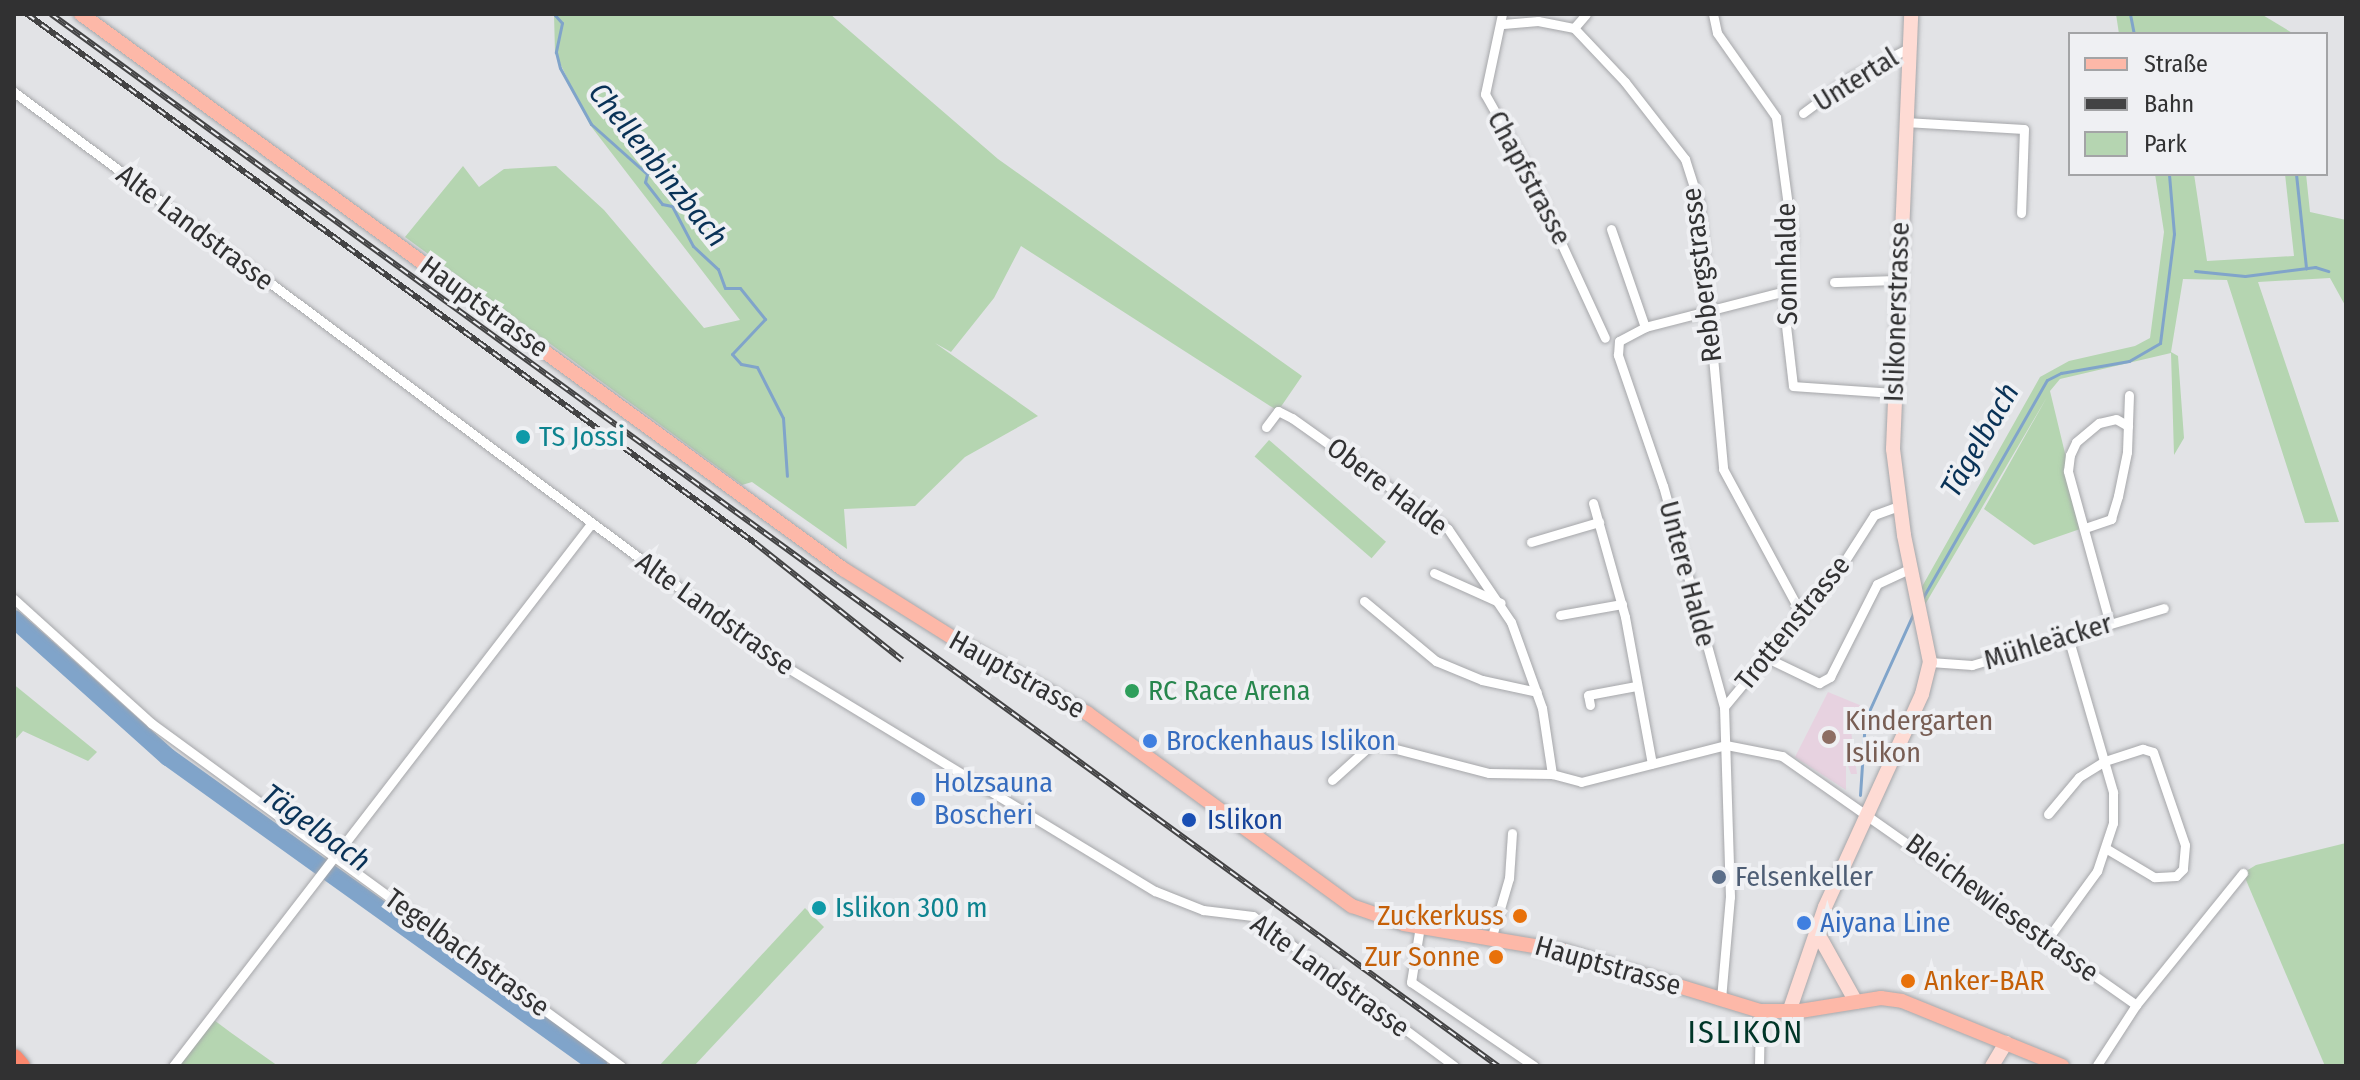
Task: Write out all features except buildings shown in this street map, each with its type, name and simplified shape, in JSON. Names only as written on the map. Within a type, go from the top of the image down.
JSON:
[{"type":"highway","points":[[14,1058],[21,1066]]},
{"type":"main road","name":"Hauptstrasse","points":[[81,14],[845,570],[923,621],[1087,713],[1352,906],[1420,926],[1492,936],[1564,951],[1760,1011],[1789,1012],[1856,1002],[1902,1001],[2062,1066]]},
{"type":"street","points":[[1503,19],[1538,21],[1574,28],[1586,14]]},
{"type":"street","name":"Sonnhalde","points":[[1713,14],[1717,33],[1776,117],[1792,236],[1785,291],[1793,386],[1893,393]]},
{"type":"street","name":"Islikonerstrasse","points":[[1911,14],[1893,393],[1899,506],[1923,608],[1930,662]]},
{"type":"street","name":"Chapfstrasse","points":[[1503,19],[1485,94],[1526,167],[1605,338]]},
{"type":"street","name":"Rebbergstrasse","points":[[1574,28],[1625,82],[1685,159],[1699,203],[1723,469],[1802,615]]},
{"type":"street","name":"Untertal","points":[[1803,113],[1850,78],[1909,48]]},
{"type":"street","name":"Alte Landstrasse","points":[[14,92],[783,665],[1107,864],[1196,908],[1242,913],[1272,928],[1454,1066]]},
{"type":"street","points":[[1905,122],[2024,129],[2021,213]]},
{"type":"street","points":[[1611,229],[1645,327],[1785,291]]},
{"type":"street","points":[[1834,282],[1898,280]]},
{"type":"street","name":"Untere Halde","points":[[1645,327],[1625,334],[1618,355],[1663,486],[1724,707]]},
{"type":"street","points":[[2085,528],[2111,519],[2127,452],[2129,395]]},
{"type":"street","name":"Obere Halde","points":[[1266,427],[1278,411],[1399,492],[1448,529],[1501,603],[1537,692],[1552,774]]},
{"type":"street","points":[[2110,624],[2068,471],[2076,442],[2099,423],[2116,419],[2128,426]]},
{"type":"street","points":[[1593,503],[1622,604],[1652,764]]},
{"type":"street","name":"Trottenstrasse","points":[[1721,999],[1730,912],[1724,707],[1802,615],[1874,515],[1899,506]]},
{"type":"street","points":[[1531,542],[1599,522]]},
{"type":"street","points":[[173,1066],[318,874],[591,524]]},
{"type":"street","points":[[1767,658],[1819,683],[1830,677],[1877,584],[1912,568]]},
{"type":"street","points":[[1434,573],[1501,603]]},
{"type":"street","name":"Tegelbachstrasse","points":[[14,599],[141,715],[330,859],[621,1066]]},
{"type":"street","points":[[1364,601],[1436,661],[1482,680],[1537,692]]},
{"type":"street","points":[[1560,615],[1622,604]]},
{"type":"street","name":"Mühleäcker","points":[[1930,662],[1972,665],[2164,608]]},
{"type":"street","points":[[2046,941],[2107,849],[2113,792],[2068,637]]},
{"type":"street","points":[[1789,1012],[1817,932],[1866,812],[1922,694],[1930,662]]},
{"type":"street","points":[[1590,705],[1588,695],[1636,686]]},
{"type":"street","points":[[1332,780],[1373,743],[1489,773],[1552,774],[1581,782],[1726,745]]},
{"type":"street","name":"Bleichewiesestrasse","points":[[1726,745],[1782,756],[1866,812],[2136,1005]]},
{"type":"street","points":[[2048,814],[2079,777],[2105,761],[2143,749],[2153,752],[2187,858],[2183,869],[2165,879],[2107,849]]},
{"type":"street","points":[[1492,936],[1509,880],[1512,833]]},
{"type":"street","points":[[2097,1066],[2136,1005],[2243,873]]},
{"type":"street","points":[[1420,926],[1411,982],[1534,1066]]},
{"type":"street","points":[[1817,932],[1856,1002]]},
{"type":"street","points":[[1760,1011],[1763,1064]]},
{"type":"street","points":[[1992,1066],[2006,1043]]},
{"type":"shaded area","name":"Kindergarten Islikon","points":[[1828,692],[1862,706],[1851,731],[1857,774],[1851,774],[1846,760],[1846,790],[1795,757]]},
{"type":"green space","points":[[554,14],[830,14],[998,159],[1302,376],[1278,411],[1021,246],[994,298],[951,352],[935,343],[1038,416],[965,457],[915,506],[844,509],[847,549],[752,482],[742,485],[405,237],[463,166],[479,187],[504,169],[556,166],[604,210],[704,328],[740,320],[590,125],[555,53]]},
{"type":"green space","points":[[2116,14],[2261,14],[2291,32],[2119,32]]},
{"type":"green space","points":[[2155,176],[2194,176],[2207,261],[2294,256],[2285,176],[2306,176],[2310,212],[2346,220],[2346,307],[2330,278],[2258,282],[2339,522],[2305,523],[2227,280],[2183,279],[2171,352],[2178,356],[2184,438],[2174,455],[2171,353],[2060,379],[2050,391],[2083,528],[2034,545],[1984,509],[2047,397],[1923,608],[1919,592],[2040,377],[2069,361],[2135,346],[2150,338],[2164,232]]},
{"type":"green space","points":[[1269,440],[1386,542],[1372,558],[1255,457]]},
{"type":"green space","points":[[14,685],[97,752],[88,761],[23,731],[14,741]]},
{"type":"green space","points":[[2346,843],[2346,1066],[2325,1066],[2243,873],[2256,865]]},
{"type":"green space","points":[[805,908],[824,927],[694,1066],[659,1066]]},
{"type":"green space","points":[[210,1017],[230,1032],[278,1066],[173,1066]]},
{"type":"waterway","name":"Chellenbinzbach","points":[[554,14],[562,23],[556,52],[560,68],[591,124],[647,174],[645,182],[662,204],[672,206],[693,246],[718,269],[725,288],[740,288],[765,319],[732,354],[741,364],[757,367],[783,418],[787,476]]},
{"type":"waterway","name":"Tägelbach","points":[[2130,14],[2134,32]]},
{"type":"waterway","name":"Tägelbach","points":[[1922,599],[2047,380],[2061,373],[2129,361],[2160,343],[2174,234],[2169,176]]},
{"type":"waterway","points":[[2296,176],[2306,268]]},
{"type":"waterway","points":[[2195,271],[2245,276],[2315,267],[2328,271]]},
{"type":"waterway","name":"Tägelbach","points":[[1860,795],[1865,720],[1914,612]]},
{"type":"waterway","name":"Tägelbach","points":[[14,619],[168,757],[599,1066]]},
{"type":"railway","points":[[27,14],[755,543],[902,660]]},
{"type":"railway","points":[[51,14],[1498,1066]]},
{"type":"place","name":"TS Jossi","points":[[523,437]]},
{"type":"place","name":"RC Race Arena","points":[[1132,691]]},
{"type":"place","name":"Kindergarten Islikon","points":[[1829,737]]},
{"type":"place","name":"Brockenhaus Islikon","points":[[1150,741]]},
{"type":"place","name":"Holzsauna Boscheri","points":[[918,799]]},
{"type":"place","name":"Islikon","points":[[1189,820]]},
{"type":"place","name":"Felsenkeller","points":[[1719,877]]},
{"type":"place","name":"Islikon 300 m","points":[[819,908]]},
{"type":"place","name":"Zuckerkuss","points":[[1520,916]]},
{"type":"place","name":"Aiyana Line","points":[[1804,923]]},
{"type":"place","name":"Zur Sonne","points":[[1496,957]]},
{"type":"place","name":"Anker-BAR","points":[[1908,981]]},
{"type":"district","name":"ISLIKON","points":[[1746,1032]]}]
